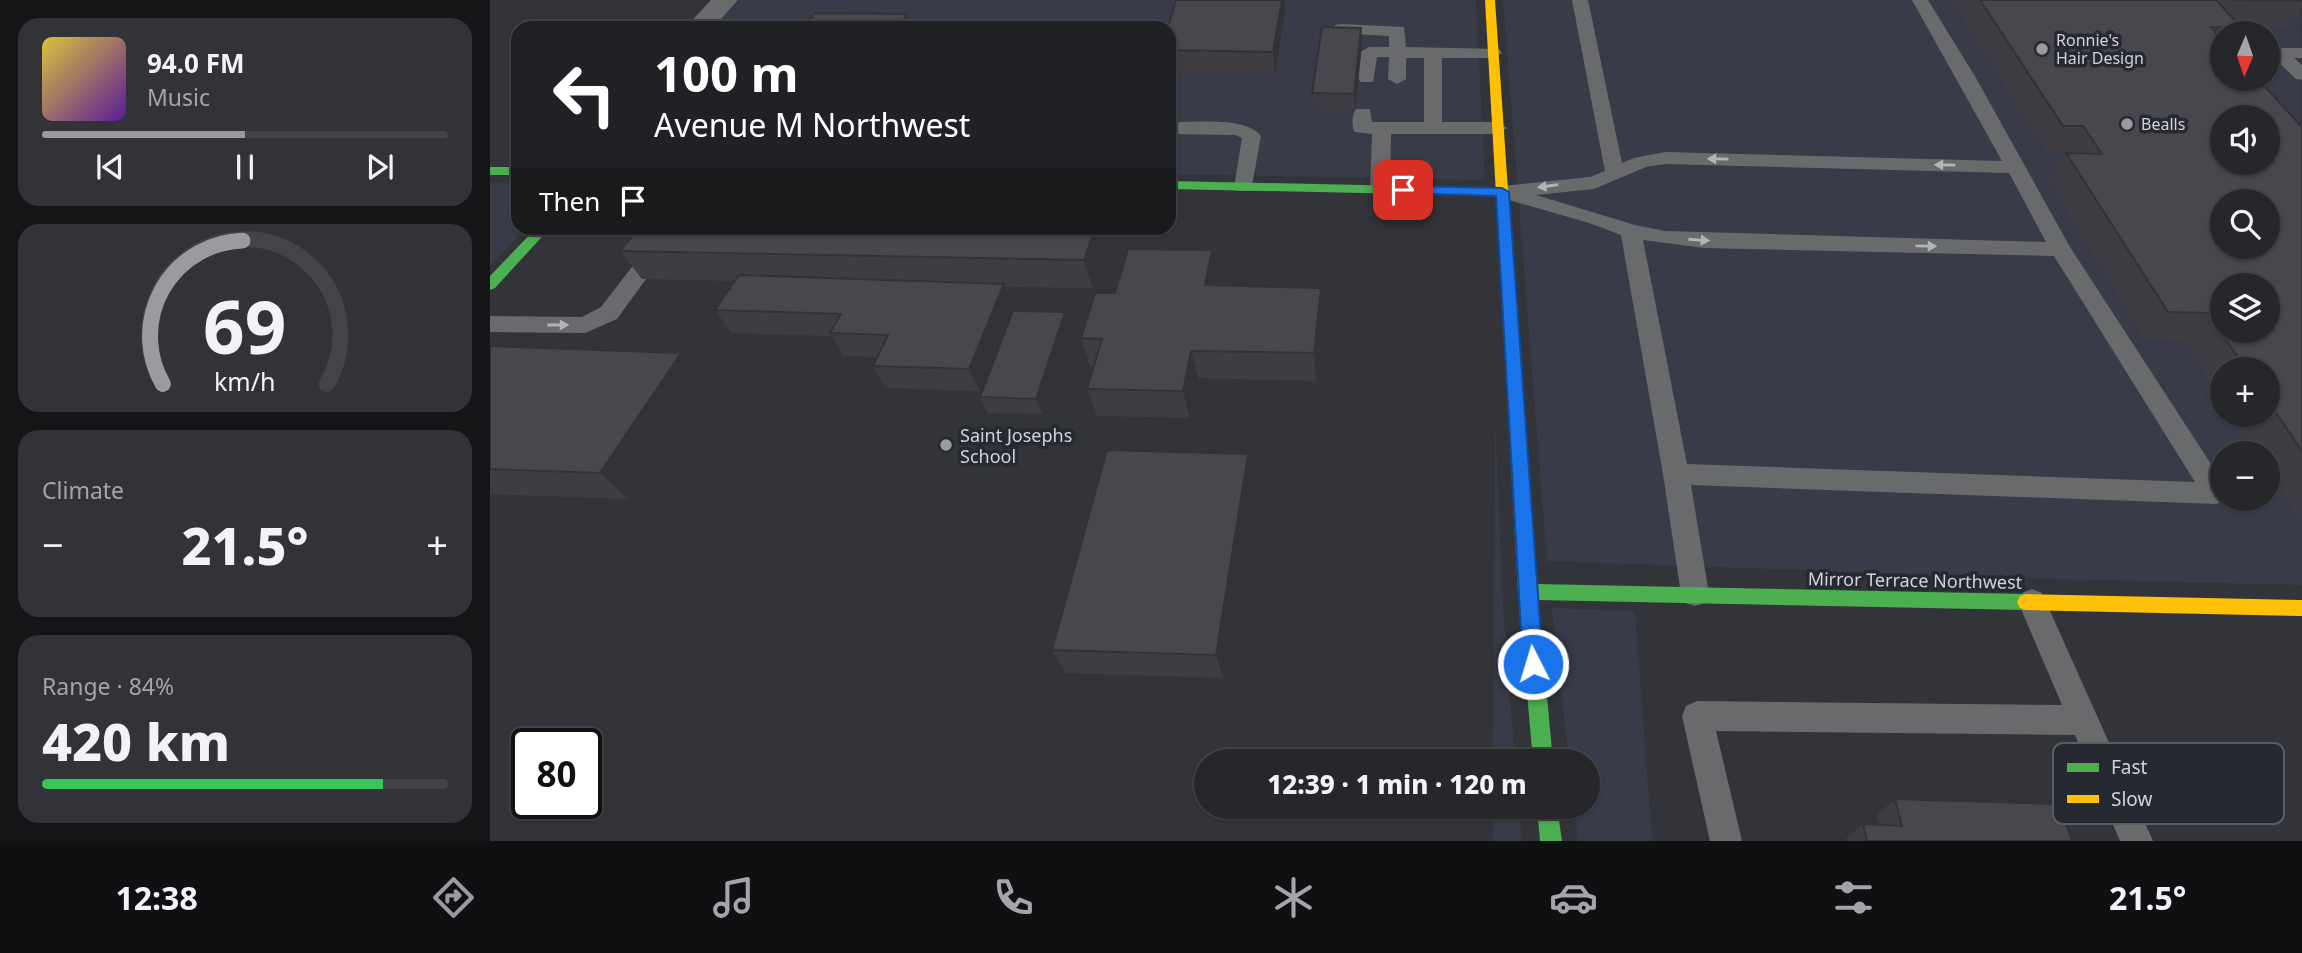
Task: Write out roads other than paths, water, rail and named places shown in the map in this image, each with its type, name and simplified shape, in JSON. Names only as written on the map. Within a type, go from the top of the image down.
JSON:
[{"type":"main road","points":[[1490,0],[1527,592],[1542,749]]},
{"type":"main road","points":[[490,171],[511,171]]},
{"type":"main road","points":[[1176,185],[1502,192]]},
{"type":"main road","points":[[490,285],[536,235]]},
{"type":"main road","name":"Mirror Terrace Northwest","points":[[1527,592],[2302,608]]},
{"type":"main road","points":[[1548,819],[1551,841]]},
{"type":"street","points":[[705,21],[725,0]]},
{"type":"lane","points":[[1580,0],[1615,174]]},
{"type":"lane","points":[[1676,474],[2216,493],[2060,248],[1920,0]]},
{"type":"lane","points":[[1341,29],[1398,31],[1397,79]]},
{"type":"lane","points":[[1367,78],[1369,52],[1493,53]]},
{"type":"lane","points":[[1433,52],[1433,128]]},
{"type":"lane","points":[[2302,53],[2279,53],[2302,75]]},
{"type":"lane","points":[[1363,113],[1363,128],[1391,123],[1433,128],[1498,128]]},
{"type":"lane","points":[[1380,190],[1391,123]]},
{"type":"lane","points":[[1176,128],[1239,129],[1252,136],[1244,187]]},
{"type":"lane","points":[[1502,192],[1594,183],[1641,162],[1665,158],[2013,167]]},
{"type":"lane","points":[[1502,192],[1596,218],[1631,231],[1665,238],[2060,248]]},
{"type":"lane","points":[[1631,231],[1676,474],[1695,594]]},
{"type":"lane","points":[[490,324],[585,325],[609,313],[668,235]]},
{"type":"lane","points":[[2032,602],[2094,743]]},
{"type":"lane","points":[[1726,841],[1697,716],[2084,720]]},
{"type":"lane","points":[[2130,824],[2137,841]]},
{"type":"place","name":"Ronnie's Hair Design","points":[[2042,49]]},
{"type":"place","name":"Bealls","points":[[2127,124]]},
{"type":"place","name":"Saint Josephs School","points":[[946,445]]}]
